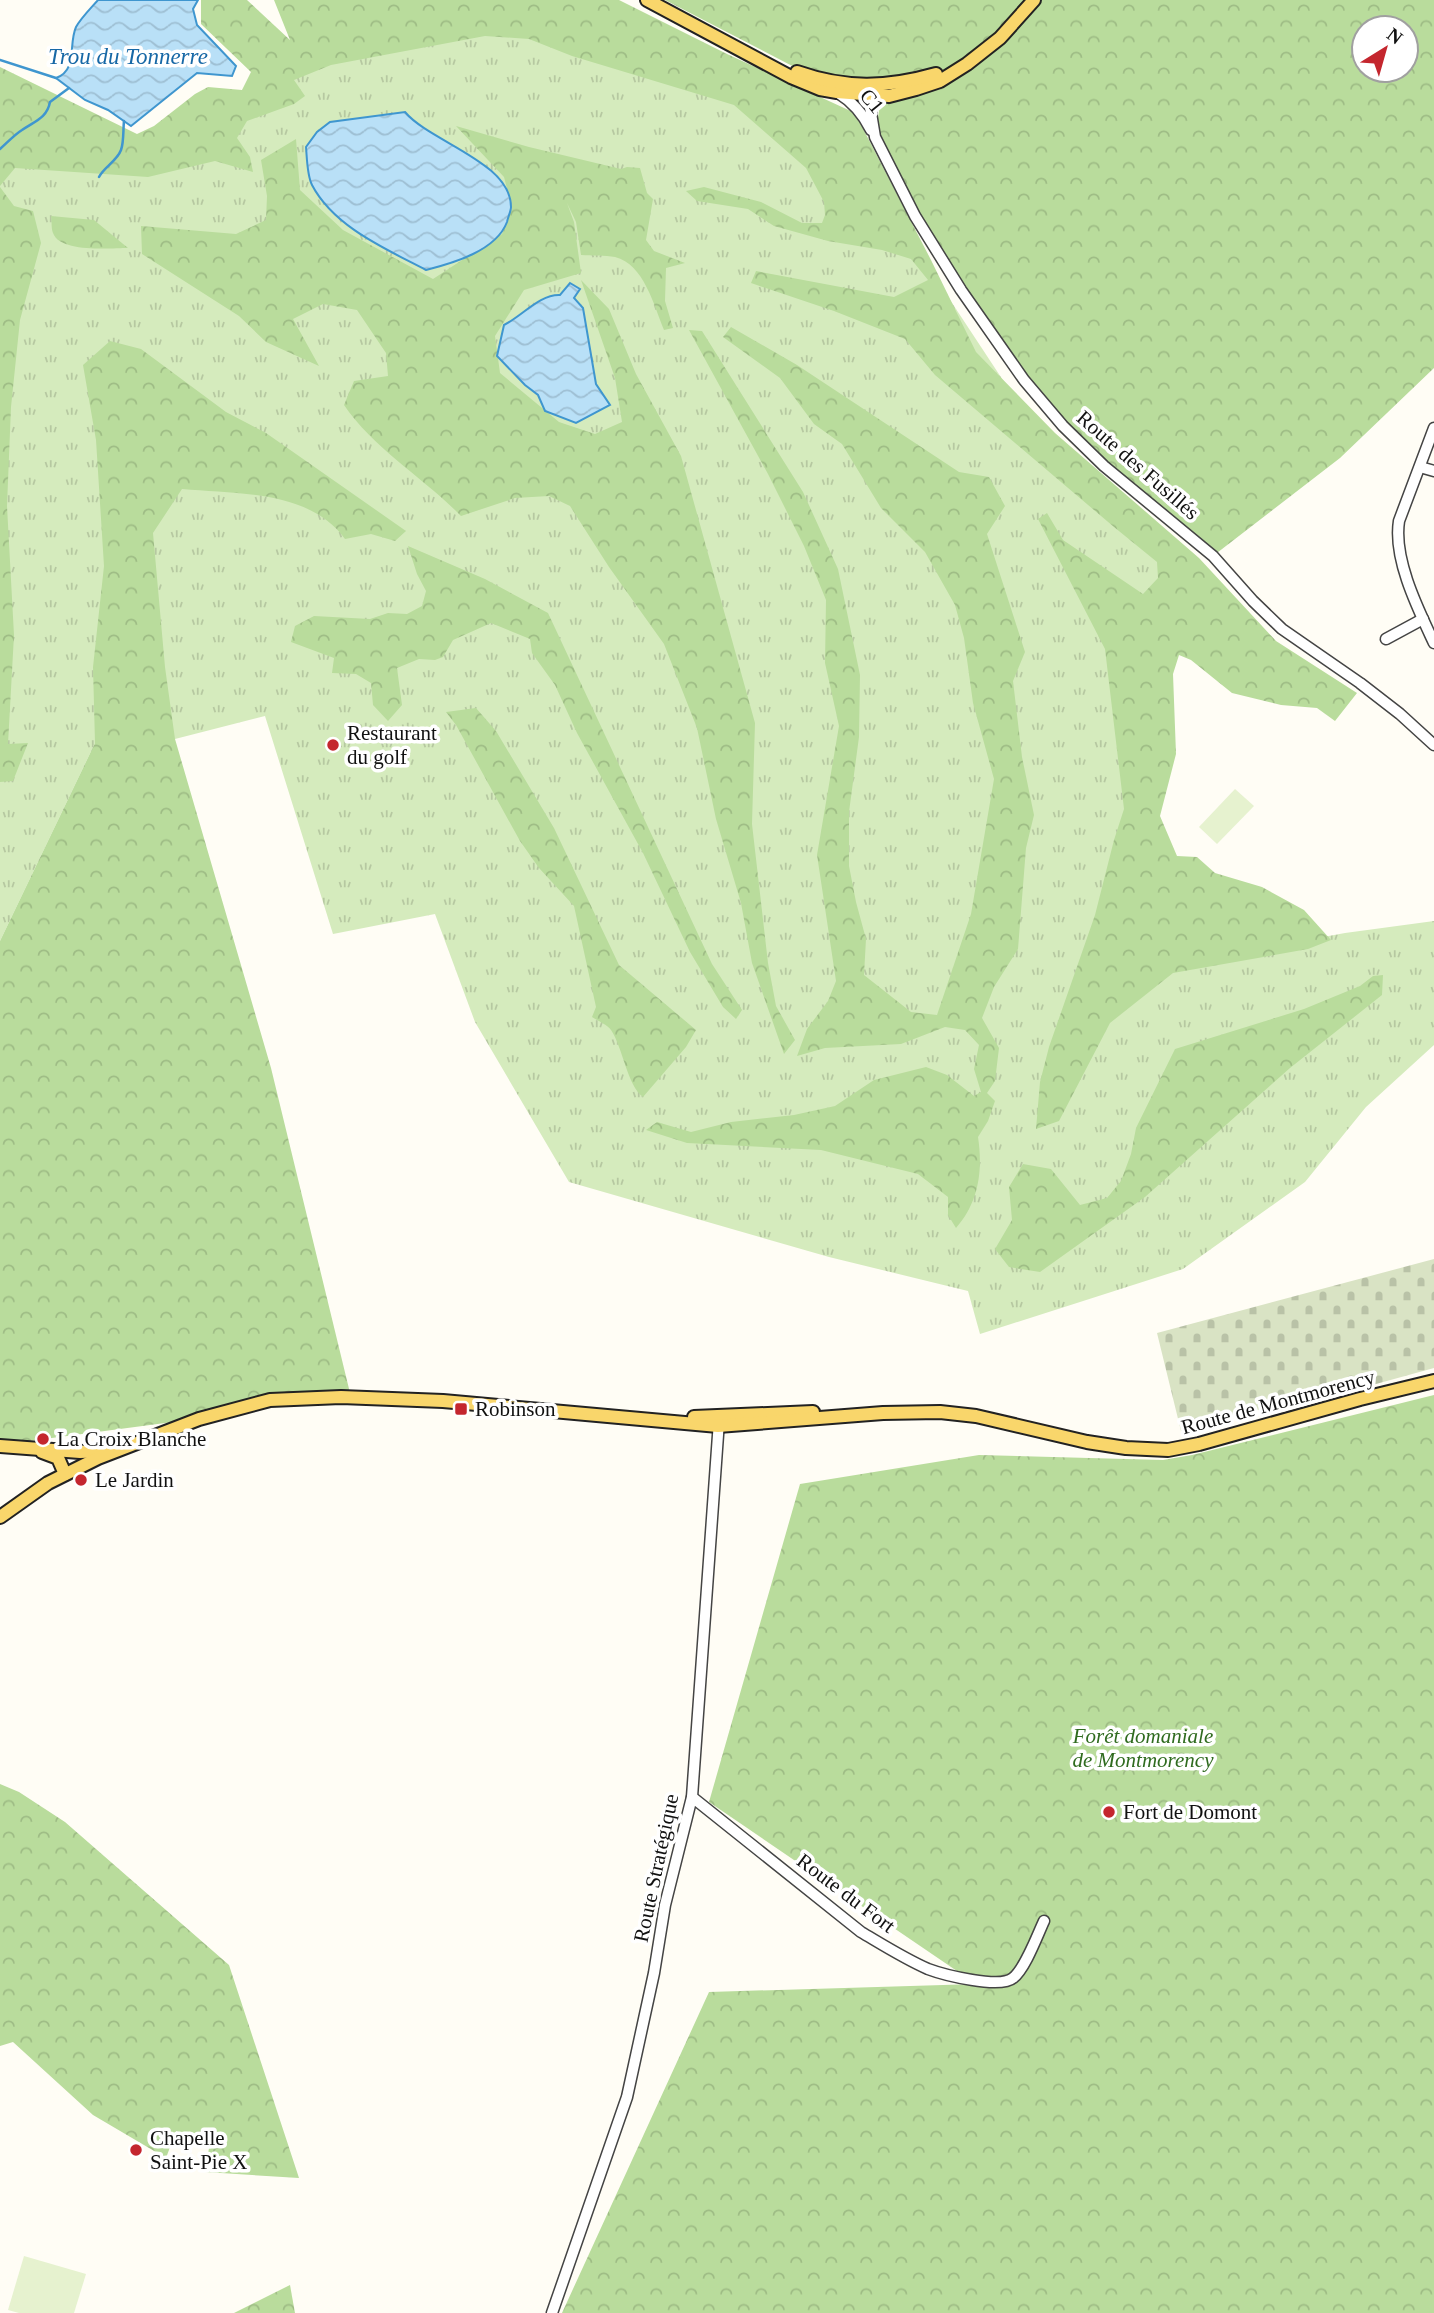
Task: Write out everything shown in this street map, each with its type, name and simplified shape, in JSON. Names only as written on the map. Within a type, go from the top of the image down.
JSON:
[{"type":"main road","points":[[647,0],[791,77],[820,89],[837,92],[868,90],[901,83],[967,64],[1000,38],[1034,0]]},
{"type":"main road","points":[[733,44],[808,76],[868,90]]},
{"type":"main road","name":"Route de Montmorency","points":[[126,1447],[199,1419],[243,1406],[300,1398],[374,1397],[642,1418],[719,1421],[940,1412],[1100,1444],[1167,1450],[1199,1444],[1434,1381]]},
{"type":"main road","points":[[0,1447],[92,1452],[126,1447]]},
{"type":"main road","points":[[0,1517],[30,1494],[68,1472],[126,1447]]},
{"type":"main road","points":[[26,1449],[56,1456],[68,1472]]},
{"type":"main road","points":[[65,1450],[73,1454],[76,1461],[68,1472]]},
{"type":"street","name":"C1","points":[[864,116],[868,90]]},
{"type":"street","name":"Route des Fusillés","points":[[868,90],[875,137],[915,216],[961,290],[1024,380],[1063,426],[1104,466],[1213,556],[1282,629],[1370,691],[1434,745]]},
{"type":"street","name":"C1","points":[[837,92],[849,99],[864,116],[875,137]]},
{"type":"street","points":[[1434,428],[1399,521],[1397,535],[1400,555],[1434,643]]},
{"type":"street","points":[[1420,467],[1434,471]]},
{"type":"street","points":[[1386,639],[1423,619]]},
{"type":"street","name":"Route Stratégique","points":[[552,2313],[627,2097],[654,1973],[665,1905],[692,1797],[719,1421]]},
{"type":"street","name":"Route du Fort","points":[[692,1797],[861,1932],[932,1970],[987,1983],[1007,1982],[1019,1972],[1044,1921]]},
{"type":"green space","points":[[201,0],[247,0],[290,40],[274,0],[619,0],[855,113],[976,352],[1055,433],[1199,558],[1276,641],[1357,693],[1335,721],[1317,708],[1281,705],[1232,693],[1191,660],[1179,655],[1173,674],[1176,754],[1160,816],[1177,856],[1197,857],[1215,873],[1262,887],[1304,910],[1331,940],[1308,949],[1173,973],[1110,1023],[1059,1121],[1036,1129],[1040,1082],[1049,1047],[1095,915],[1124,809],[1105,649],[1038,519],[1047,513],[1063,540],[1143,594],[1158,578],[1157,562],[935,375],[905,339],[751,283],[756,271],[894,297],[928,280],[911,259],[774,226],[748,209],[697,201],[686,191],[704,187],[761,202],[802,223],[822,223],[825,215],[824,202],[806,168],[734,105],[572,56],[529,39],[485,36],[331,65],[294,80],[305,96],[294,104],[247,121],[237,138],[250,157],[253,172],[215,161],[148,177],[15,168],[0,186],[0,67],[137,134],[154,126],[208,87],[242,90],[251,72],[201,24]]},
{"type":"green space","points":[[380,0],[695,51],[925,262],[1070,482],[1198,586],[1144,692],[1134,887],[1208,958],[1345,933],[1434,921],[1434,1045],[1366,1107],[1305,1182],[1183,1269],[980,1334],[968,1291],[829,1257],[569,1182],[475,1022],[435,914],[333,934],[265,716],[175,739],[95,743],[0,941],[0,72],[140,144],[267,88]]},
{"type":"green space","points":[[665,0],[1434,0],[1434,368],[1340,458],[1213,556],[1063,426],[961,290],[875,137],[879,111]]},
{"type":"green space","points":[[456,126],[621,169],[640,168],[647,193],[653,199],[646,240],[654,251],[685,263],[666,268],[665,301],[673,328],[664,330],[647,287],[633,268],[615,257],[581,255],[576,222],[567,203],[574,222],[581,273],[524,290],[495,336],[500,373],[559,422],[595,434],[622,422],[615,378],[581,280],[609,309],[636,374],[681,456],[755,723],[752,824],[768,963],[776,1006],[795,1040],[784,1054],[752,963],[741,903],[716,819],[697,728],[664,644],[609,567],[570,506],[549,496],[515,498],[461,516],[370,436],[344,405],[354,381],[388,376],[386,353],[357,310],[323,304],[293,319],[319,366],[266,342],[239,316],[142,254],[141,226],[236,234],[266,220],[267,196],[261,160],[296,139],[300,190],[343,230],[433,279],[502,234],[512,208],[504,177]]},
{"type":"green space","points":[[0,187],[14,206],[33,211],[41,243],[20,320],[11,407],[7,506],[14,635],[8,744],[28,743],[13,781],[0,782]]},
{"type":"green space","points":[[51,216],[94,220],[128,248],[98,249],[65,244],[53,233]]},
{"type":"green space","points":[[731,327],[797,365],[959,472],[989,477],[1005,506],[987,534],[1025,652],[1013,681],[1022,757],[1034,815],[1026,848],[1018,949],[994,987],[982,1018],[999,1048],[995,1081],[987,1093],[995,1101],[988,1121],[978,1137],[978,1185],[970,1207],[956,1228],[948,1215],[948,1197],[918,1174],[821,1150],[687,1143],[646,1130],[657,1122],[691,1132],[731,1122],[794,1115],[835,1106],[874,1080],[926,1067],[947,1075],[974,1096],[981,1092],[974,1069],[979,1045],[965,1030],[945,1027],[901,1044],[825,1048],[797,1056],[807,1029],[828,1001],[836,981],[817,855],[839,726],[825,663],[826,600],[804,546],[768,474],[689,330],[702,331],[803,492],[838,569],[860,675],[859,737],[849,812],[849,866],[866,939],[864,975],[911,1012],[937,1015],[971,914],[994,779],[973,703],[964,638],[955,605],[925,552],[881,508],[842,444],[814,424],[780,378],[723,337]]},
{"type":"green space","points":[[110,341],[141,349],[226,412],[266,433],[406,531],[395,541],[371,534],[345,539],[330,523],[312,511],[292,503],[248,494],[182,489],[153,533],[165,667],[175,739],[271,1068],[351,1397],[270,1400],[203,1418],[14,1443],[0,1440],[0,941],[95,743],[93,667],[104,566],[96,440],[83,365]]},
{"type":"green space","points":[[408,546],[485,579],[548,613],[712,964],[742,1010],[736,1019],[723,1007],[690,952],[643,853],[577,733],[555,685],[532,653],[530,639],[491,623],[453,640],[443,657],[435,660],[419,659],[397,668],[402,705],[388,721],[373,705],[371,683],[356,674],[332,673],[334,658],[291,642],[295,626],[314,616],[370,619],[388,613],[407,614],[422,606],[426,591]]},
{"type":"green space","points":[[476,708],[496,731],[554,828],[619,965],[696,1030],[686,1047],[643,1097],[633,1084],[611,1030],[592,1017],[596,1007],[574,906],[539,868],[520,841],[456,725],[446,712]]},
{"type":"green space","points":[[1235,789],[1254,806],[1217,844],[1199,827]]},
{"type":"green space","points":[[1383,975],[1382,995],[1290,1068],[1145,1197],[1040,1272],[1009,1267],[995,1249],[1012,1220],[1009,1187],[1023,1164],[1051,1169],[1080,1205],[1107,1198],[1121,1181],[1131,1154],[1136,1128],[1175,1049],[1304,1009],[1360,986],[1373,976]]},
{"type":"green space","points":[[1434,1259],[1434,1368],[1318,1400],[1316,1394],[1181,1431],[1157,1333]]},
{"type":"green space","name":"Forêt domaniale de Montmorency","points":[[1434,1395],[1434,2313],[562,2313],[709,1992],[976,1984],[709,1802],[800,1484],[979,1455],[1163,1460]]},
{"type":"green space","points":[[0,1784],[19,1792],[65,1822],[229,1965],[299,2178],[205,2172],[210,2142],[176,2131],[166,2158],[93,2115],[13,2042],[0,2046]]},
{"type":"green space","points":[[24,2256],[86,2274],[74,2313],[19,2313],[8,2310]]},
{"type":"green space","points":[[290,2285],[295,2313],[234,2313]]},
{"type":"water","name":"Trou du Tonnerre","points":[[98,0],[198,0],[193,9],[197,25],[236,66],[232,76],[197,73],[131,126],[108,110],[85,100],[56,78],[63,74],[70,63],[76,27]]},
{"type":"water","points":[[405,112],[417,123],[484,165],[498,177],[507,191],[511,207],[507,222],[494,241],[461,259],[426,270],[347,225],[322,200],[312,185],[308,171],[306,147],[317,132],[330,122]]},
{"type":"water","points":[[570,283],[580,289],[574,298],[583,308],[596,384],[610,405],[576,423],[545,411],[538,395],[497,356],[504,325],[545,298],[560,295]]},
{"type":"waterway","points":[[0,60],[56,78]]},
{"type":"waterway","points":[[0,149],[19,132],[40,119],[50,102],[69,88]]},
{"type":"waterway","points":[[99,177],[121,150],[124,121]]},
{"type":"place","name":"Restaurant du golf","points":[[333,745]]},
{"type":"place","name":"Robinson","points":[[461,1409]]},
{"type":"place","name":"La Croix Blanche","points":[[43,1439]]},
{"type":"place","name":"Le Jardin","points":[[81,1480]]},
{"type":"place","name":"Fort de Domont","points":[[1109,1812]]},
{"type":"place","name":"Chapelle Saint-Pie X","points":[[136,2150]]}]
